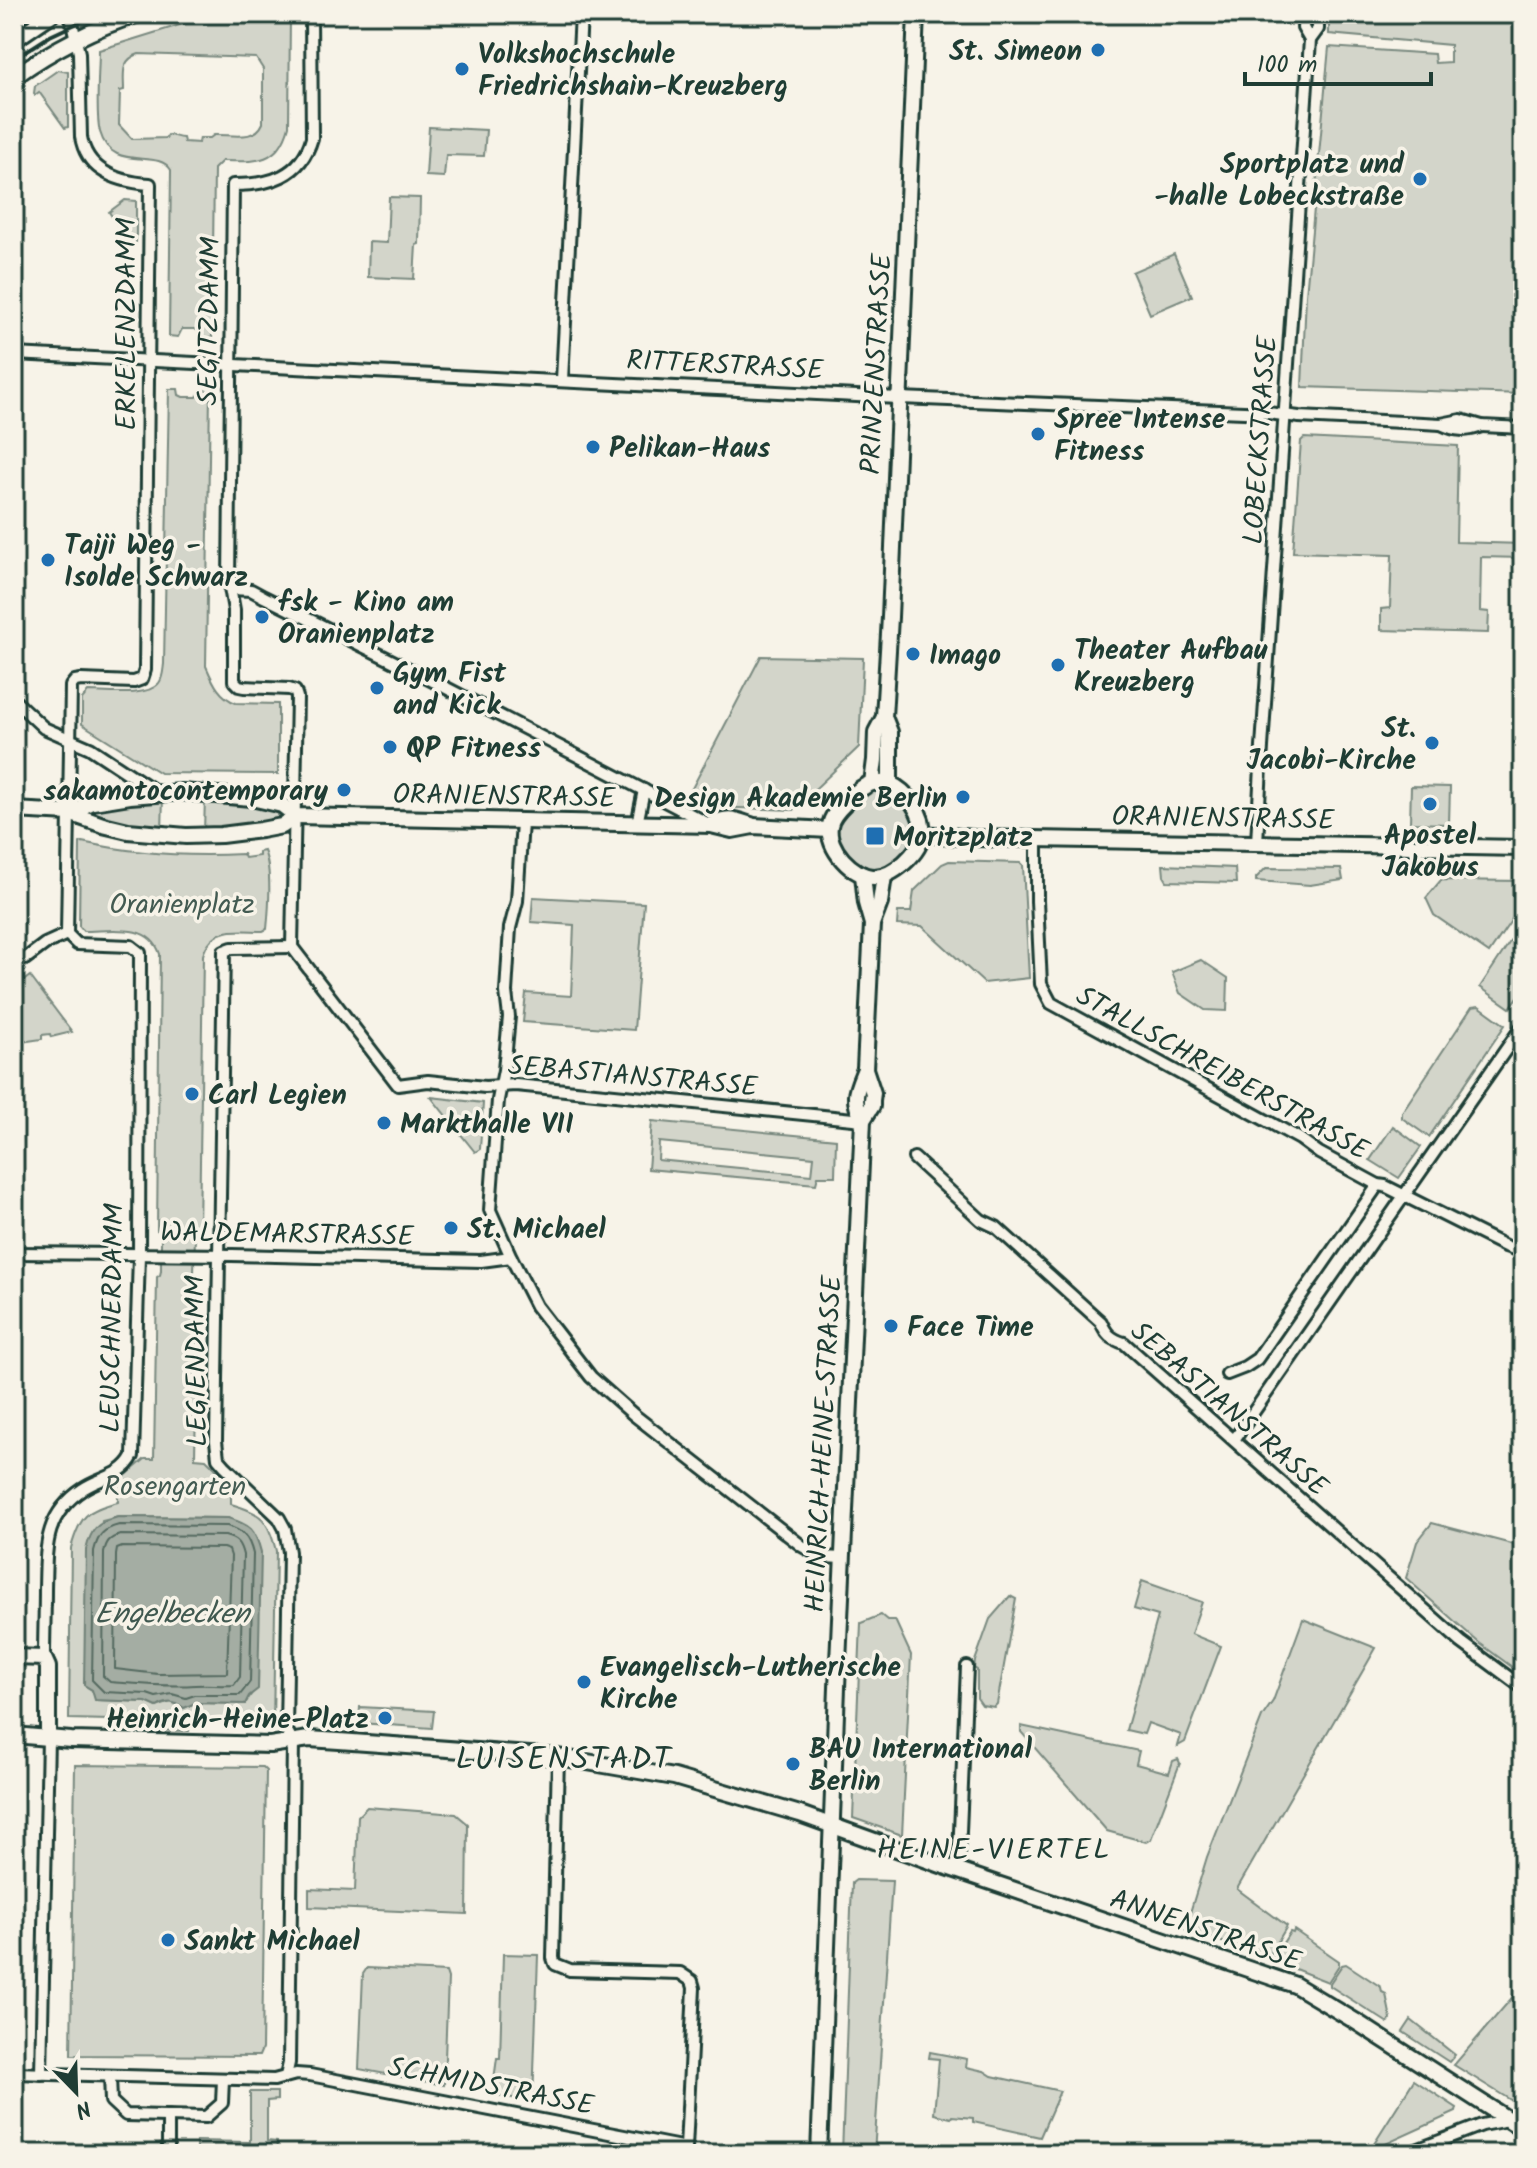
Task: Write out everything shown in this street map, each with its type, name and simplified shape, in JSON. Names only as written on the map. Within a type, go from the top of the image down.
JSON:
[{"type":"main road","points":[[14,40],[52,14]]},
{"type":"main road","points":[[14,77],[76,37],[139,14]]},
{"type":"main road","name":"PRINZENSTRASSE","points":[[890,784],[890,732],[884,717],[916,14]]},
{"type":"main road","name":"PRINZENSTRASSE","points":[[872,783],[876,732],[884,717]]},
{"type":"main road","points":[[890,784],[915,807],[922,834],[917,847],[896,869],[884,876],[863,875],[852,869],[836,850],[829,830],[831,821],[841,806],[864,786],[890,784]]},
{"type":"main road","name":"ORANIENSTRASSE","points":[[69,813],[93,802],[158,793],[205,793],[282,805],[296,816],[711,825],[732,830],[753,826],[829,830]]},
{"type":"main road","name":"ORANIENSTRASSE","points":[[14,810],[69,813],[128,831],[182,836],[261,830],[282,826],[296,816]]},
{"type":"main road","name":"ORANIENSTRASSE","points":[[922,834],[947,837],[1523,848]]},
{"type":"main road","points":[[863,875],[872,924]]},
{"type":"main road","points":[[863,1120],[855,1099],[865,1069],[872,924],[880,903],[884,876]]},
{"type":"main road","name":"HEINRICH-HEINE-STRASSE","points":[[819,2154],[863,1120]]},
{"type":"main road","points":[[14,1657],[44,1658]]},
{"type":"main road","name":"LEUSCHNERDAMM","points":[[44,1658],[48,1667],[48,1738]]},
{"type":"main road","points":[[14,1735],[71,1740],[270,1745],[320,1740],[558,1757]]},
{"type":"main road","name":"ANNENSTRASSE","points":[[558,1757],[674,1777],[832,1825],[1295,1985],[1516,2118],[1523,2129]]},
{"type":"street","name":"ERKELENZDAMM","points":[[70,14],[79,53],[81,137],[87,155],[102,171],[114,178],[150,184],[145,670],[142,679],[134,682],[81,680],[73,683],[71,740]]},
{"type":"street","name":"SEGITZDAMM","points":[[296,816],[295,691],[244,687],[234,681],[234,610],[229,582],[233,185],[258,185],[282,177],[297,165],[309,146],[312,138],[311,14]]},
{"type":"street","points":[[562,380],[581,14]]},
{"type":"street","name":"LOBECKSTRASSE","points":[[1304,14],[1303,28],[1310,40]]},
{"type":"street","name":"LOBECKSTRASSE","points":[[1257,843],[1310,40],[1318,29],[1318,14]]},
{"type":"street","name":"RITTERSTRASSE","points":[[14,354],[1284,415],[1441,424],[1467,431],[1482,426],[1523,428]]},
{"type":"street","points":[[231,589],[251,590],[711,825]]},
{"type":"street","points":[[14,700],[44,728],[90,748],[158,793]]},
{"type":"street","points":[[25,959],[45,944],[67,934],[71,740]]},
{"type":"street","points":[[637,824],[644,790]]},
{"type":"street","points":[[292,947],[296,816]]},
{"type":"street","points":[[522,822],[517,901],[510,928],[506,992],[509,1017],[498,1100],[490,1210],[536,1306],[603,1389],[802,1546],[822,1557],[843,1558]]},
{"type":"street","name":"STALLSCHREIBERSTRASSE","points":[[1037,838],[1041,984],[1051,1003],[1378,1185],[1523,1252]]},
{"type":"street","name":"LEUSCHNERDAMM","points":[[44,1658],[46,1552],[52,1524],[69,1500],[85,1487],[119,1473],[133,1456],[139,1255],[140,953],[131,946],[77,944],[67,934]]},
{"type":"street","name":"LEGIENDAMM","points":[[286,2076],[289,2063],[293,1742],[286,1729],[289,1552],[285,1529],[279,1518],[225,1466],[216,1451],[224,951],[232,948],[292,947]]},
{"type":"street","name":"SEBASTIANSTRASSE","points":[[292,947],[398,1085],[428,1081],[485,1087],[516,1085],[863,1120]]},
{"type":"street","points":[[1234,1440],[1521,1031]]},
{"type":"street","name":"SEBASTIANSTRASSE","points":[[914,1158],[981,1220],[996,1227],[1101,1322],[1113,1340],[1124,1343],[1461,1642],[1523,1688]]},
{"type":"street","points":[[1227,1374],[1257,1359],[1378,1185]]},
{"type":"street","name":"WALDEMARSTRASSE","points":[[14,1253],[481,1261],[511,1257]]},
{"type":"street","points":[[955,1869],[959,1855],[967,1667]]},
{"type":"street","points":[[41,2074],[48,1738]]},
{"type":"street","name":"SCHMIDSTRASSE","points":[[14,2073],[274,2080],[296,2074],[330,2078],[686,2148],[692,1981],[680,1973],[570,1970],[555,1964],[552,1950],[558,1757]]},
{"type":"street","points":[[110,2076],[111,2101],[126,2115],[206,2117],[222,2103],[223,2079]]},
{"type":"street","points":[[168,2116],[168,2154]]},
{"type":"street","points":[[1406,2154],[1473,2127],[1516,2118]]},
{"type":"green space","points":[[215,14],[290,14],[289,126],[285,138],[279,148],[264,158],[222,161],[214,169],[212,338],[203,338],[201,332],[195,329],[182,329],[178,337],[169,336],[171,170],[164,163],[124,156],[106,145],[100,132],[98,114],[99,50]],"holes":[[[139,54],[256,58],[263,69],[263,123],[254,133],[214,135],[200,138],[199,143],[184,142],[183,138],[168,135],[166,138],[132,139],[119,125],[124,68],[129,60]]]},
{"type":"green space","name":"Sportplatz und -halle Lobeckstraße","points":[[1329,14],[1523,14],[1523,394],[1302,387],[1306,295],[1329,47],[1434,54],[1435,63],[1450,62],[1450,45],[1329,34]]},
{"type":"green space","points":[[58,70],[68,72],[68,127],[65,128],[39,92],[34,93],[35,86]]},
{"type":"green space","points":[[429,127],[486,130],[484,156],[446,155],[444,177],[426,176]]},
{"type":"green space","points":[[389,197],[420,198],[419,244],[416,245],[414,279],[368,277],[369,242],[387,243]]},
{"type":"green space","points":[[125,200],[136,201],[136,242],[122,242],[122,231],[109,212]]},
{"type":"green space","points":[[1174,254],[1192,296],[1150,314],[1132,272]]},
{"type":"green space","points":[[169,389],[178,389],[183,397],[197,397],[201,390],[210,391],[206,666],[217,688],[230,700],[236,703],[278,704],[278,774],[160,773],[82,724],[82,699],[88,692],[145,691],[153,688],[162,677]]},
{"type":"green space","points":[[1304,438],[1458,446],[1456,542],[1523,544],[1523,558],[1481,557],[1480,611],[1489,612],[1488,633],[1381,630],[1381,609],[1390,608],[1392,555],[1293,552],[1301,441]]},
{"type":"green space","points":[[761,656],[863,658],[859,747],[793,810],[710,807],[688,796]]},
{"type":"green space","points":[[1411,786],[1450,787],[1449,824],[1410,823]]},
{"type":"green space","points":[[872,789],[897,797],[912,813],[916,824],[911,846],[903,855],[884,868],[873,869],[862,867],[853,860],[842,847],[836,829],[848,808]]},
{"type":"green space","points":[[163,796],[162,832],[134,828],[89,812],[89,810]]},
{"type":"green space","points":[[205,796],[278,809],[278,823],[204,833]]},
{"type":"green space","points":[[80,843],[162,854],[243,854],[245,858],[259,856],[259,852],[264,851],[267,859],[267,929],[219,934],[207,945],[203,955],[199,1231],[195,1235],[194,1274],[198,1277],[195,1458],[206,1459],[231,1484],[231,1504],[257,1514],[266,1524],[273,1540],[276,1551],[273,1724],[190,1722],[189,1731],[151,1730],[151,1721],[69,1719],[71,1548],[81,1521],[98,1508],[118,1502],[118,1482],[145,1459],[154,1459],[157,1277],[161,1271],[161,1233],[157,1230],[160,954],[155,944],[138,933],[128,930],[83,931],[79,926]],"holes":[[[118,1517],[228,1518],[252,1693],[245,1704],[195,1703],[184,1708],[171,1702],[157,1707],[146,1702],[96,1700],[92,1690],[84,1685],[102,1521]]]},
{"type":"green space","points":[[949,861],[1023,865],[1029,978],[984,983],[922,926],[897,925],[898,912],[911,912],[914,891]]},
{"type":"green space","points":[[1163,865],[1235,868],[1236,883],[1167,881]]},
{"type":"green space","points":[[1266,868],[1341,869],[1343,880],[1310,885],[1256,881]]},
{"type":"green space","points":[[1441,880],[1523,881],[1523,903],[1489,953],[1434,915],[1426,898]]},
{"type":"green space","points":[[533,897],[644,903],[634,1030],[523,1022],[526,993],[571,996],[574,925],[531,922]]},
{"type":"green space","points":[[1523,922],[1523,990],[1510,1008],[1480,987]]},
{"type":"green space","points":[[1201,960],[1228,978],[1227,1011],[1205,1010],[1180,993],[1172,972]]},
{"type":"green space","points":[[30,976],[72,1032],[51,1037],[50,1034],[42,1035],[42,1039],[14,1043],[14,988]]},
{"type":"green space","points":[[1479,1006],[1505,1025],[1429,1137],[1402,1118],[1402,1112],[1472,1007]]},
{"type":"green space","points":[[431,1097],[483,1103],[480,1149],[475,1152]]},
{"type":"green space","points":[[652,1121],[836,1139],[835,1176],[818,1176],[816,1184],[648,1169]],"holes":[[[659,1142],[814,1157],[812,1175],[658,1160]]]},
{"type":"green space","points":[[1393,1126],[1421,1147],[1399,1178],[1370,1160]]},
{"type":"green space","points":[[1432,1523],[1523,1547],[1523,1675],[1478,1642],[1406,1578],[1417,1542]]},
{"type":"green space","points":[[1142,1581],[1202,1602],[1191,1634],[1221,1646],[1185,1742],[1178,1746],[1181,1735],[1148,1723],[1144,1734],[1126,1730],[1158,1616],[1134,1609]]},
{"type":"green space","points":[[1010,1596],[1016,1599],[997,1704],[994,1707],[982,1705],[977,1698],[975,1661],[990,1619]]},
{"type":"green space","points":[[881,1615],[887,1620],[895,1620],[911,1655],[902,1835],[853,1818],[861,1623]]},
{"type":"green space","points":[[1303,1619],[1376,1648],[1237,1889],[1287,1926],[1268,1958],[1185,1929],[1207,1857],[1262,1717],[1273,1701]]},
{"type":"green space","points":[[360,1707],[434,1711],[432,1728],[359,1723]]},
{"type":"green space","points":[[1021,1726],[1139,1751],[1136,1764],[1169,1773],[1173,1761],[1178,1759],[1180,1763],[1151,1839],[1146,1842],[1107,1831],[1021,1732]]},
{"type":"green space","points":[[75,1765],[262,1767],[266,1771],[262,2049],[259,2056],[71,2055]]},
{"type":"green space","points":[[367,1807],[456,1814],[468,1824],[467,1914],[309,1907],[309,1889],[355,1891],[358,1816]]},
{"type":"green space","points":[[856,1880],[892,1881],[874,2154],[842,2154],[852,1883]]},
{"type":"green space","points":[[1294,1930],[1339,1961],[1328,1982],[1272,1960]]},
{"type":"green space","points":[[503,1954],[538,1955],[533,2102],[492,2094],[497,2058],[500,2058]]},
{"type":"green space","points":[[1346,1964],[1381,1987],[1386,1994],[1391,2019],[1388,2023],[1330,1986],[1342,1965]]},
{"type":"green space","points":[[367,1968],[446,1972],[444,2085],[359,2069],[363,1974]]},
{"type":"green space","points":[[1523,1985],[1523,2102],[1517,2104],[1454,2065]]},
{"type":"green space","points":[[1411,2020],[1455,2055],[1449,2062],[1403,2032]]},
{"type":"green space","points":[[930,2052],[967,2059],[966,2067],[992,2076],[1060,2091],[1040,2137],[973,2122],[973,2118],[934,2114],[939,2059],[929,2058]]},
{"type":"green space","points":[[1414,2080],[1457,2108],[1456,2112],[1377,2148],[1372,2146]]},
{"type":"green space","points":[[250,2092],[277,2092],[277,2100],[267,2101],[267,2141],[277,2142],[276,2154],[196,2154],[196,2141],[250,2142]]},
{"type":"water","name":"Engelbecken","points":[[118,1517],[228,1518],[242,1523],[254,1533],[261,1552],[258,1689],[245,1704],[195,1703],[184,1708],[171,1703],[157,1707],[146,1702],[95,1700],[92,1690],[84,1685],[86,1550],[96,1528]]},
{"type":"railway","points":[[14,59],[50,36],[97,14]]},
{"type":"place","name":"St. Simeon","points":[[1098,50]]},
{"type":"place","name":"Volkshochschule Friedrichshain-Kreuzberg","points":[[462,69]]},
{"type":"place","name":"Sportplatz und -halle Lobeckstraße","points":[[1420,179]]},
{"type":"place","name":"Spree Intense Fitness","points":[[1038,434]]},
{"type":"place","name":"Pelikan-Haus","points":[[593,447]]},
{"type":"place","name":"Taiji Weg - Isolde Schwarz","points":[[48,560]]},
{"type":"place","name":"fsk - Kino am Oranienplatz","points":[[262,617]]},
{"type":"place","name":"Imago","points":[[913,654]]},
{"type":"place","name":"Theater Aufbau Kreuzberg","points":[[1058,665]]},
{"type":"place","name":"Gym Fist and Kick","points":[[377,688]]},
{"type":"place","name":"St. Jacobi-Kirche","points":[[1432,743]]},
{"type":"place","name":"QP Fitness","points":[[390,747]]},
{"type":"place","name":"sakamotocontemporary","points":[[344,790]]},
{"type":"place","name":"Design Akademie Berlin","points":[[963,797]]},
{"type":"place","name":"Apostel Jakobus","points":[[1430,804]]},
{"type":"place","name":"Moritzplatz","points":[[875,836]]},
{"type":"place","name":"Carl Legien","points":[[192,1094]]},
{"type":"place","name":"Markthalle VII","points":[[384,1123]]},
{"type":"place","name":"St. Michael","points":[[451,1228]]},
{"type":"place","name":"Face Time","points":[[891,1326]]},
{"type":"place","name":"Evangelisch-Lutherische Kirche","points":[[584,1682]]},
{"type":"place","name":"Heinrich-Heine-Platz","points":[[385,1718]]},
{"type":"place","name":"BAU International Berlin","points":[[793,1764]]},
{"type":"place","name":"Sankt Michael","points":[[168,1940]]},
{"type":"district","name":"LUISENSTADT","points":[[564,1758]]},
{"type":"district","name":"HEINE-VIERTEL","points":[[994,1849]]},
{"type":"park label","name":"Oranienplatz","points":[[182,903]]},
{"type":"park label","name":"Rosengarten","points":[[175,1485]]}]
